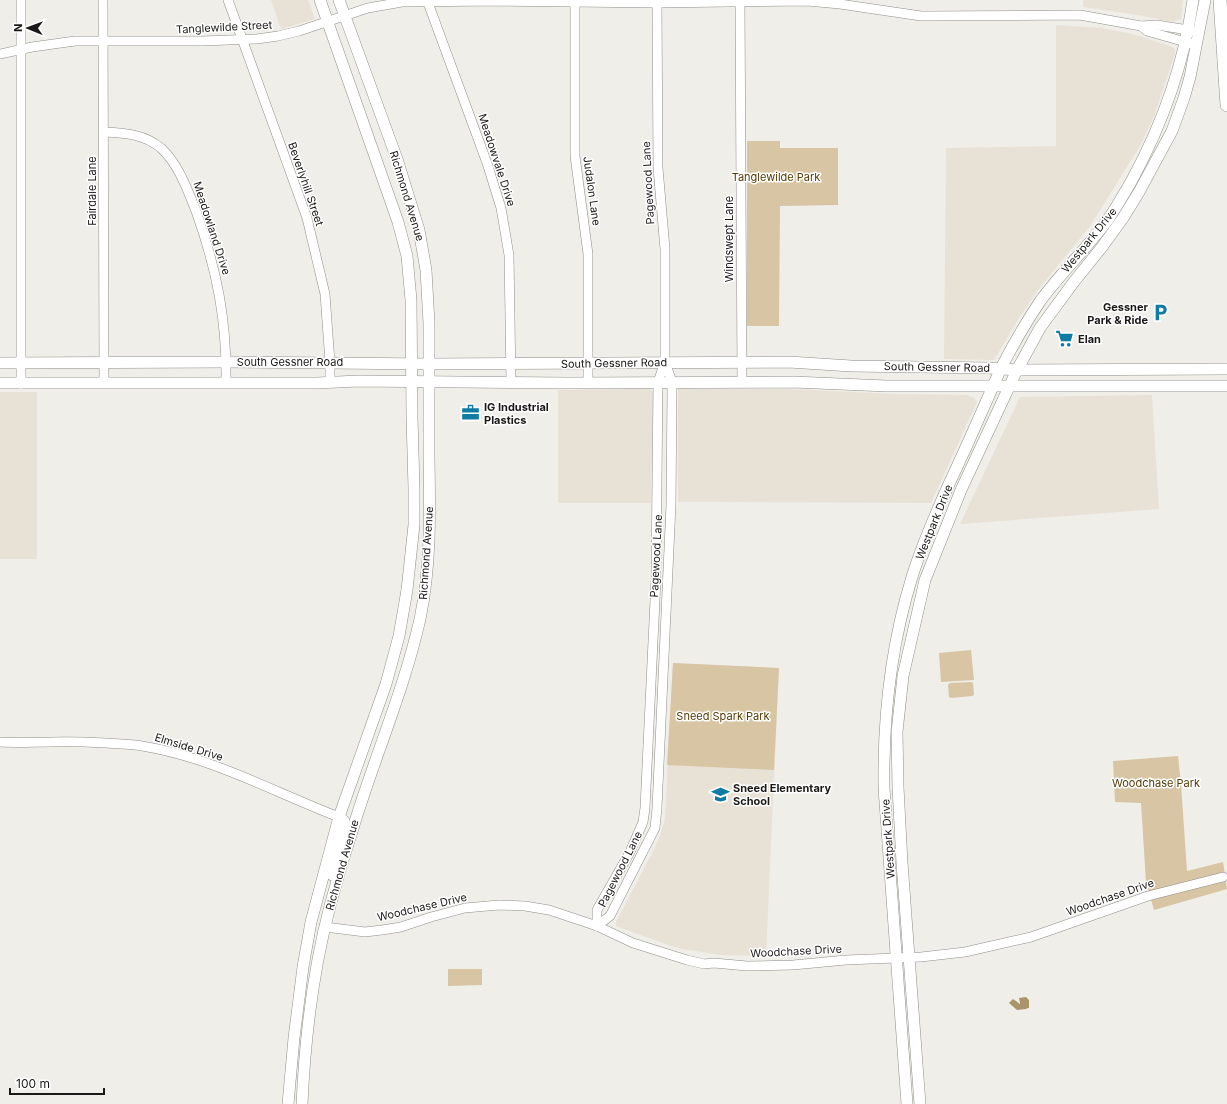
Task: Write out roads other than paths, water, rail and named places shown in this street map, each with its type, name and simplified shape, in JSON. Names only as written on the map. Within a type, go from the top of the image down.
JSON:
[{"type":"highway","points":[[1220,0],[1227,105]]},
{"type":"main road","name":"Richmond Avenue","points":[[288,1104],[294,1038],[308,934],[339,817],[375,717],[395,653],[403,619],[414,525],[411,300],[407,256],[398,222],[320,0]]},
{"type":"main road","name":"Richmond Avenue","points":[[302,1104],[307,1040],[316,970],[325,926],[354,824],[403,682],[420,617],[427,567],[430,493],[428,293],[426,270],[419,230],[397,159],[339,0]]},
{"type":"main road","name":"Westpark Drive","points":[[1193,0],[1194,31]]},
{"type":"main road","name":"Westpark Drive","points":[[920,1104],[908,958],[898,787],[897,732],[903,676],[925,580],[960,490],[1017,370],[1050,315],[1123,218],[1172,131],[1184,98],[1191,44],[1205,0]]},
{"type":"main road","name":"Westpark Drive","points":[[907,1104],[884,788],[884,755],[890,677],[912,577],[933,518],[1001,368],[1041,300],[1114,211],[1146,154],[1191,44]]},
{"type":"main road","points":[[1159,123],[1172,131]]},
{"type":"main road","points":[[390,199],[408,193]]},
{"type":"main road","points":[[1114,211],[1123,218]]},
{"type":"main road","name":"South Gessner Road","points":[[0,363],[330,362],[411,364],[588,364],[665,362],[789,362],[851,366],[1001,368],[1017,370],[1227,369]]},
{"type":"main road","points":[[850,384],[851,366]]},
{"type":"main road","points":[[1133,369],[1134,387]]},
{"type":"main road","name":"South Gessner Road","points":[[0,383],[330,383],[358,381],[429,381],[588,383],[742,382],[993,387],[1227,386]]},
{"type":"main road","points":[[949,485],[960,490]]},
{"type":"main road","points":[[414,488],[430,493]]},
{"type":"main road","points":[[912,577],[925,580]]},
{"type":"main road","points":[[375,717],[390,720]]},
{"type":"main road","points":[[335,887],[332,878],[344,825],[344,821],[339,817]]},
{"type":"main road","points":[[325,868],[327,880],[319,920],[322,925],[325,926]]},
{"type":"main road","points":[[294,1038],[307,1040]]},
{"type":"main road","points":[[904,1057],[916,1056]]},
{"type":"street","points":[[21,0],[21,384]]},
{"type":"street","name":"Fairdale Lane","points":[[103,0],[104,383]]},
{"type":"street","name":"Beverlyhill Street","points":[[228,0],[241,40],[307,218],[325,294],[330,383]]},
{"type":"street","name":"Tanglewilde Street","points":[[0,54],[75,41],[202,41],[241,40],[278,36],[299,31],[384,4],[428,1],[812,2],[840,4],[921,16],[1080,15],[1141,26],[1157,25],[1194,31]]},
{"type":"street","name":"Meadowvale Drive","points":[[428,1],[502,208],[509,255],[512,363],[511,382]]},
{"type":"street","name":"Windswept Lane","points":[[740,1],[742,382]]},
{"type":"street","name":"Judalon Lane","points":[[575,2],[575,150],[588,254],[588,383]]},
{"type":"street","name":"Pagewood Lane","points":[[597,926],[610,916],[654,828],[657,808],[669,551],[672,382],[665,362],[665,249],[658,168],[657,2]]},
{"type":"street","name":"Tanglewilde Street","points":[[1141,26],[1147,31],[1191,44]]},
{"type":"street","name":"Meadowland Drive","points":[[104,132],[127,133],[143,137],[160,148],[175,164],[187,189],[211,259],[220,295],[225,331],[226,383]]},
{"type":"street","name":"Pagewood Lane","points":[[597,926],[597,910],[630,852],[643,822],[645,808],[656,579],[658,382],[665,362]]},
{"type":"street","name":"Elmside Drive","points":[[0,742],[18,743],[70,741],[130,744],[155,748],[175,753],[239,775],[307,805],[339,817]]},
{"type":"street","name":"Woodchase Drive","points":[[325,926],[364,932],[401,927],[465,908],[499,905],[525,906],[549,910],[597,926],[633,943],[704,964],[714,963],[747,966],[773,966],[846,960],[896,959],[965,952],[1016,941],[1148,896],[1223,877]]},
{"type":"place","name":"Gessner Park & Ride","points":[[1161,313]]},
{"type":"place","name":"Elan","points":[[1065,339]]},
{"type":"place","name":"IG Industrial Plastics","points":[[471,413]]},
{"type":"place","name":"Sneed Elementary School","points":[[720,794]]},
{"type":"park label","name":"Tanglewilde Park","points":[[776,177]]},
{"type":"park label","name":"Sneed Spark Park","points":[[723,716]]},
{"type":"park label","name":"Woodchase Park","points":[[1156,783]]}]
